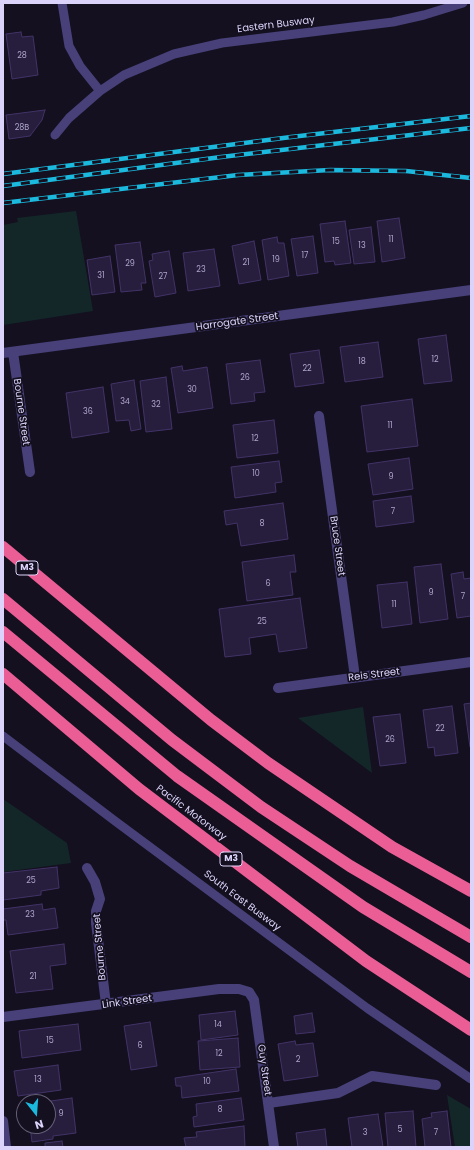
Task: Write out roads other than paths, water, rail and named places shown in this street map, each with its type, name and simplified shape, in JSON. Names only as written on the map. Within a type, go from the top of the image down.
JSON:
[{"type":"highway","name":"M3","points":[[3,548],[211,720],[268,763],[392,847],[471,891]]},
{"type":"highway","points":[[3,599],[172,740],[261,807],[350,866],[471,937]]},
{"type":"highway","points":[[3,632],[67,687],[183,780],[363,907],[471,972]]},
{"type":"highway","name":"Pacific Motorway","points":[[3,674],[139,789],[366,961],[471,1030]]},
{"type":"street","name":"Harrogate Street","points":[[8,352],[471,290]]},
{"type":"street","name":"Bourne Street","points":[[8,352],[30,472]]},
{"type":"street","name":"Bruce Street","points":[[319,416],[355,677]]},
{"type":"street","name":"Reis Street","points":[[278,688],[471,662]]},
{"type":"street","name":"Bourne Street","points":[[86,868],[97,888],[100,899],[96,911],[96,923],[106,1004]]},
{"type":"street","name":"Link Street","points":[[3,1017],[228,988],[242,989],[250,993]]},
{"type":"street","name":"Guy Street","points":[[250,993],[254,1000],[274,1147]]},
{"type":"street","points":[[269,1103],[338,1093],[372,1076],[436,1086]]},
{"type":"street","points":[[3,1121],[6,1147]]},
{"type":"lane","points":[[62,3],[69,46],[80,66],[100,92]]},
{"type":"lane","name":"Eastern Busway","points":[[55,135],[69,118],[100,92],[124,75],[151,63],[202,47],[393,22],[424,15],[463,3]]},
{"type":"lane","name":"South East Busway","points":[[3,736],[367,1008],[471,1079]]},
{"type":"railway","points":[[3,174],[291,137],[471,116]]},
{"type":"railway","points":[[3,186],[221,157],[471,128]]},
{"type":"railway","points":[[3,203],[238,175],[330,170],[406,171],[471,178]]}]
